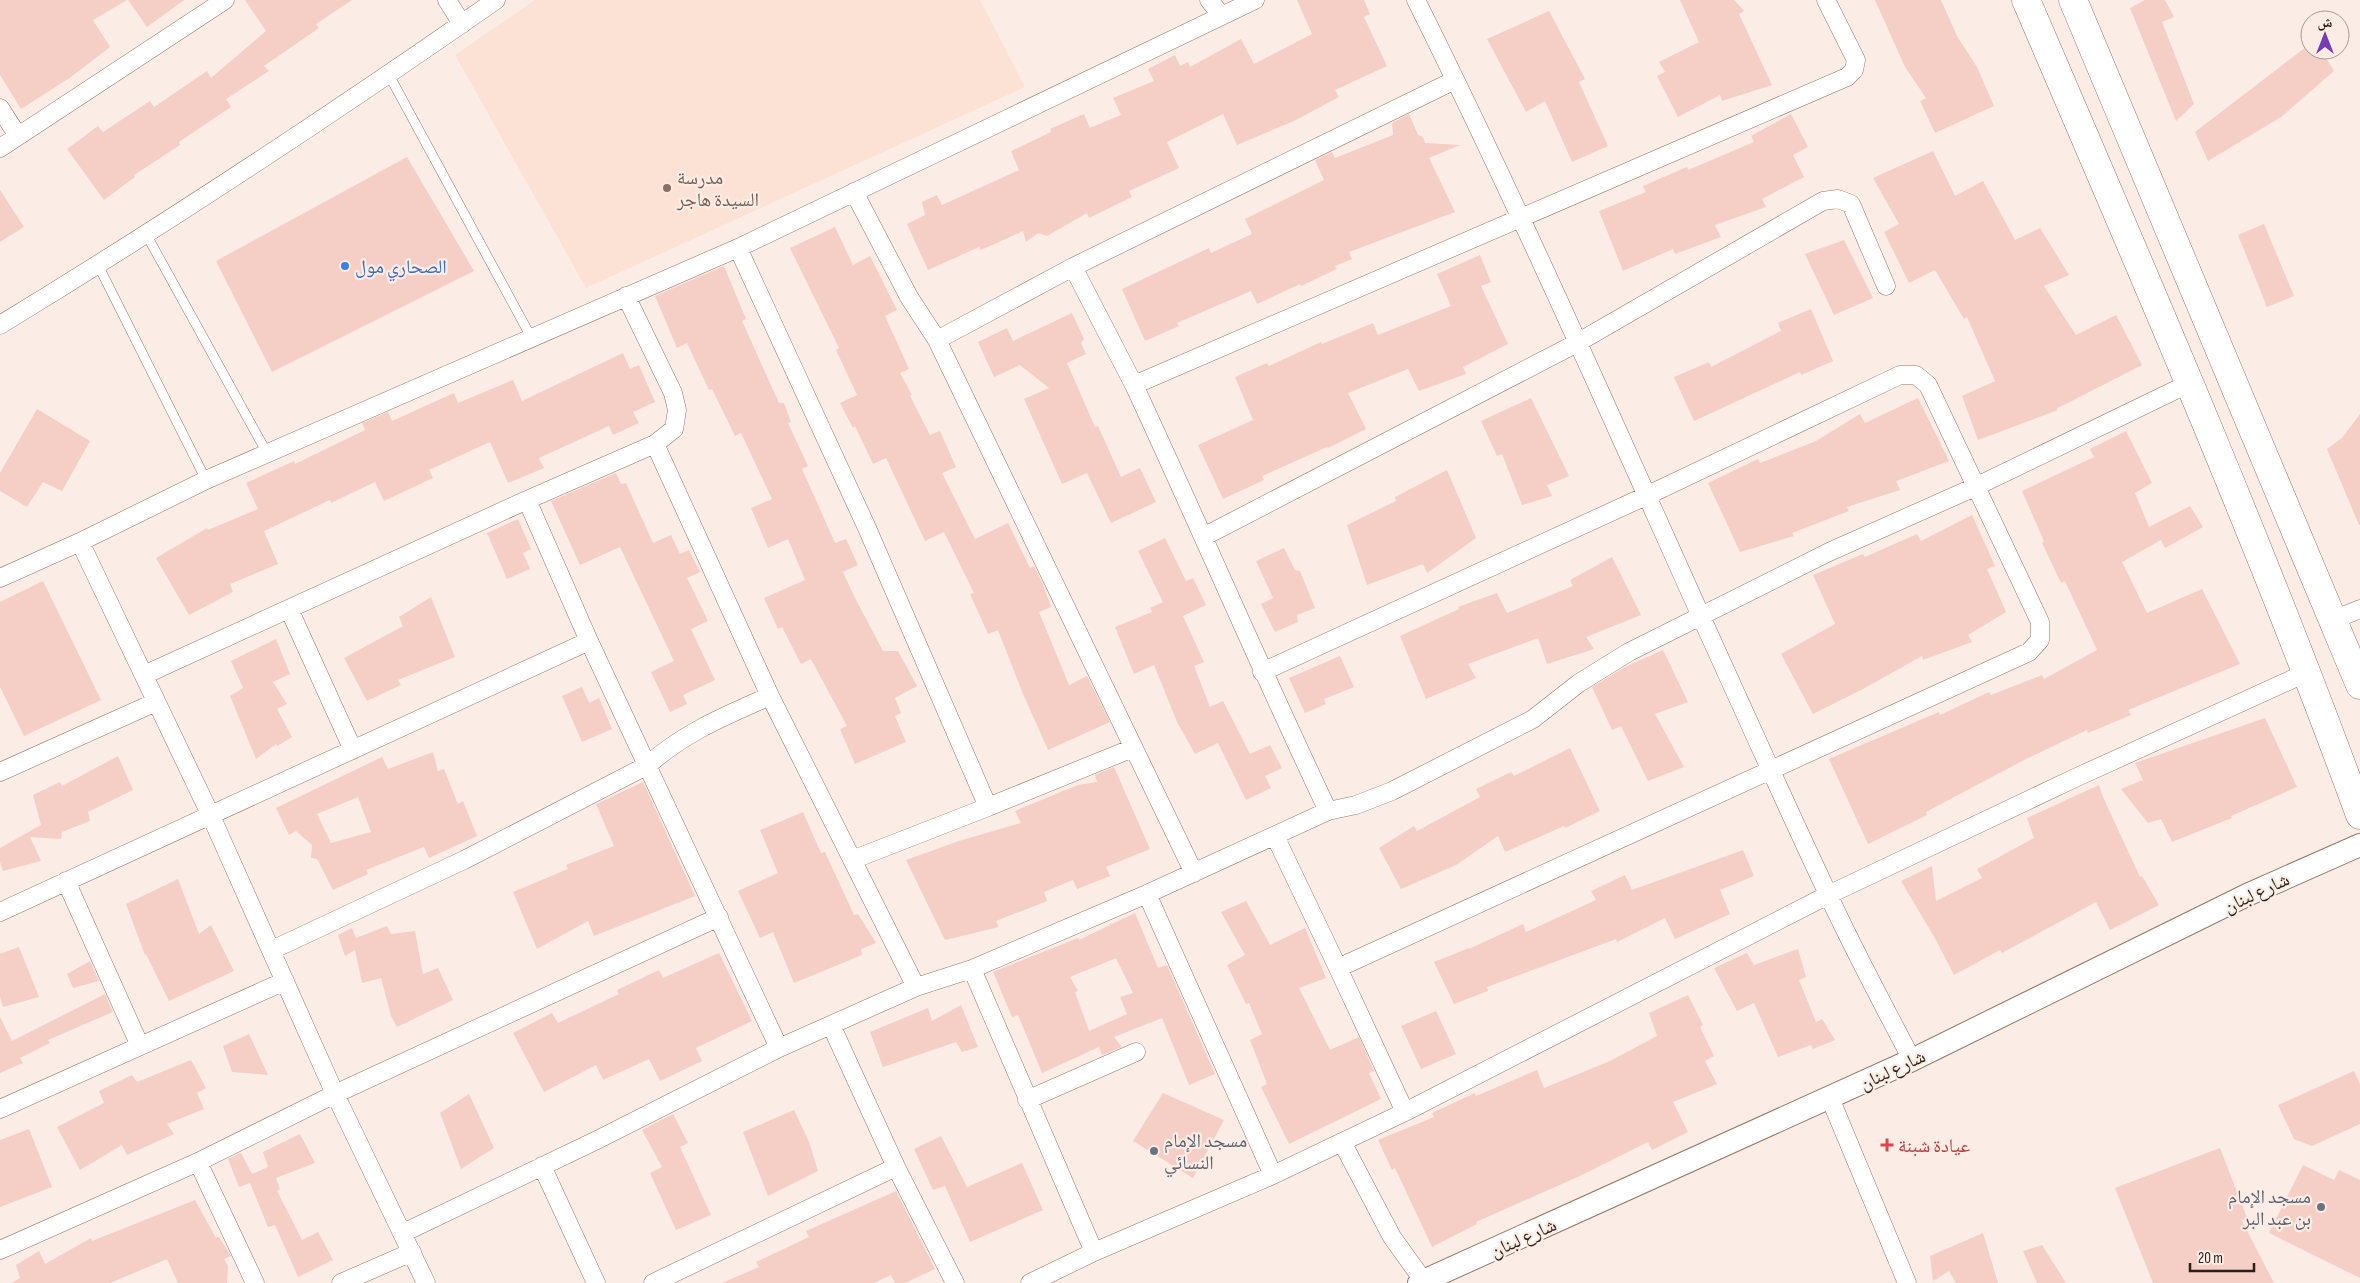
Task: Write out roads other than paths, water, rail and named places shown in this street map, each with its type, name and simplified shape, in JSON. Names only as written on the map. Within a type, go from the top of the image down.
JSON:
[{"type":"main road","points":[[2026,0],[2190,384],[2308,672],[2360,815]]},
{"type":"main road","points":[[2073,0],[2360,685]]},
{"type":"street","points":[[0,148],[225,0]]},
{"type":"street","points":[[447,0],[462,24]]},
{"type":"street","points":[[0,325],[98,265],[389,75],[496,0]]},
{"type":"street","points":[[1209,0],[1221,15]]},
{"type":"street","points":[[0,578],[80,542],[206,480],[738,248],[1255,0]]},
{"type":"street","points":[[1416,0],[1577,343],[1828,895],[1912,1060]]},
{"type":"street","points":[[1134,385],[1847,78],[1854,70],[1856,60],[1826,0]]},
{"type":"street","points":[[937,340],[1073,267],[1455,80]]},
{"type":"street","points":[[0,108],[18,136]]},
{"type":"street","points":[[854,192],[909,296],[937,340],[1194,873]]},
{"type":"street","points":[[1205,536],[1577,343],[1824,201],[1838,199],[1851,204],[1886,286]]},
{"type":"street","points":[[738,248],[868,528],[988,807]]},
{"type":"street","points":[[1073,267],[1134,385],[1205,536],[1262,672],[1328,811]]},
{"type":"street","points":[[144,675],[654,444],[674,429],[677,410],[673,393],[626,296]]},
{"type":"street","points":[[1262,672],[1646,496],[1900,375],[1916,375],[1928,384],[2040,622],[2040,640],[2028,652],[1338,968]]},
{"type":"street","points":[[403,1233],[779,1048],[916,987],[972,969],[1147,894],[1328,811],[1356,805],[1392,791],[1533,719],[1579,683],[1629,652],[1829,552],[1975,487],[2190,384]]},
{"type":"street","points":[[654,444],[770,696],[916,987]]},
{"type":"street","points":[[527,500],[589,641],[720,917],[779,1048]]},
{"type":"street","points":[[80,542],[211,816],[335,1094],[426,1283]]},
{"type":"street","points":[[289,609],[353,750]]},
{"type":"street","points":[[2333,620],[2360,609]]},
{"type":"street","points":[[0,912],[589,641]]},
{"type":"street","points":[[1030,1283],[1094,1252],[1273,1175],[1404,1112],[1828,895],[2075,778],[2308,672]]},
{"type":"street","points":[[272,950],[464,860],[648,765],[669,746],[693,731],[770,696]]},
{"type":"street","points":[[0,772],[156,702]]},
{"type":"street","points":[[852,860],[1133,748]]},
{"type":"street","points":[[1275,836],[1404,1112]]},
{"type":"street","name":"شارع لبنان","points":[[1423,1282],[1912,1060],[2247,895],[2360,844]]},
{"type":"street","points":[[66,881],[140,1046]]},
{"type":"street","points":[[1147,894],[1273,1175]]},
{"type":"street","points":[[0,1250],[198,1162],[335,1094],[720,917]]},
{"type":"street","points":[[972,969],[1094,1252]]},
{"type":"street","points":[[0,1109],[285,981]]},
{"type":"street","points":[[831,1025],[896,1167],[955,1283]]},
{"type":"street","points":[[1027,1100],[1136,1052]]},
{"type":"street","points":[[1830,1098],[1907,1283]]},
{"type":"street","points":[[1342,1142],[1392,1237],[1423,1282]]},
{"type":"street","points":[[198,1162],[255,1283]]},
{"type":"street","points":[[542,1166],[596,1283]]},
{"type":"street","points":[[654,1283],[896,1167]]},
{"type":"street","points":[[341,1283],[412,1252]]},
{"type":"lane","points":[[389,75],[531,337]]},
{"type":"lane","points":[[146,234],[267,453]]},
{"type":"lane","points":[[98,265],[206,480]]},
{"type":"place","name":"مدرسة السيدة هاجر","points":[[667,188]]},
{"type":"place","name":"الصحاري مول","points":[[345,266]]},
{"type":"place","name":"عيادة شبنة","points":[[1887,1145]]},
{"type":"place","name":"مسجد الإمام النسائي","points":[[1154,1151]]},
{"type":"place","name":"مسجد الإمام بن عبد البر","points":[[2321,1207]]}]
